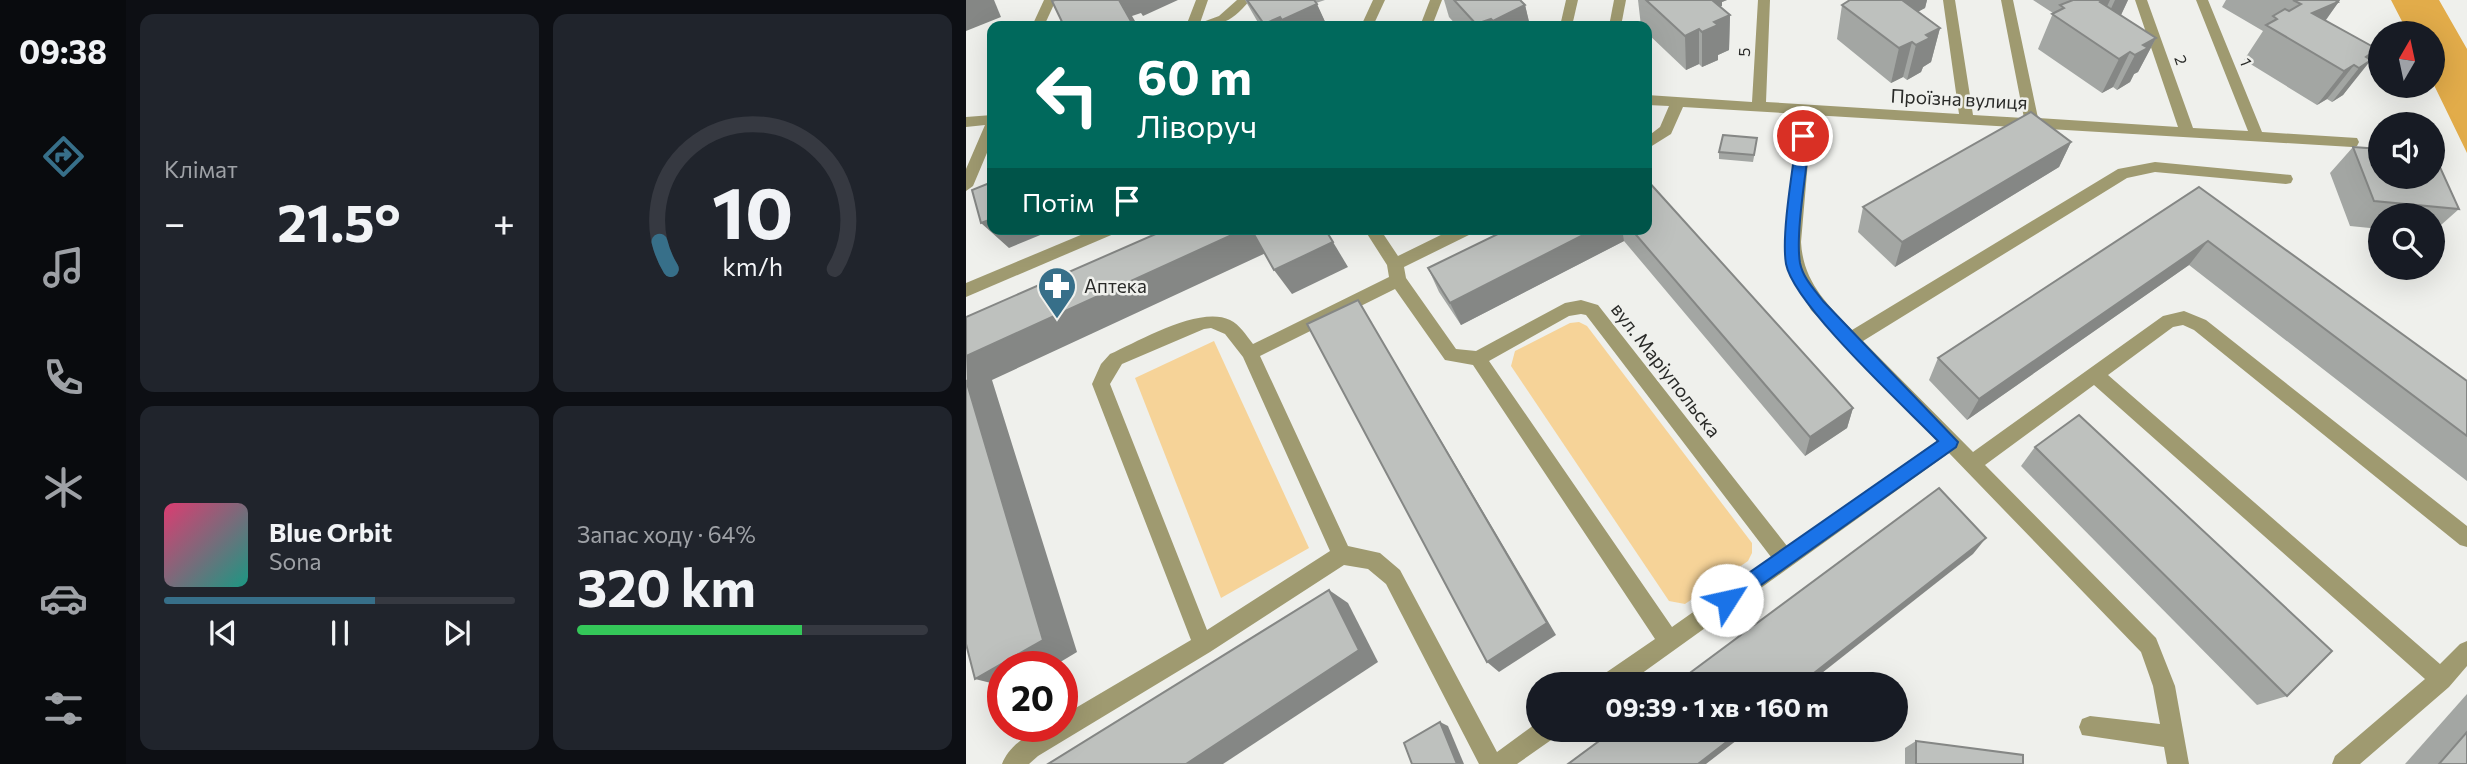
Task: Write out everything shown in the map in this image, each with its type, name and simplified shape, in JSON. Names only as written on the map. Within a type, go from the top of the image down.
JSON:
[{"type":"street","points":[[1040,21],[1050,0]]},
{"type":"street","points":[[1194,21],[1202,0]]},
{"type":"street","points":[[1218,21],[1224,19],[1244,0]]},
{"type":"street","points":[[1369,21],[1379,0]]},
{"type":"street","points":[[1428,21],[1436,0]]},
{"type":"street","points":[[1567,21],[1572,0]]},
{"type":"street","points":[[1616,21],[1620,0]]},
{"type":"street","name":"5","points":[[1759,106],[1764,0]]},
{"type":"street","points":[[1950,0],[1967,119]]},
{"type":"street","points":[[2007,0],[2032,123]]},
{"type":"street","name":"2","points":[[2141,0],[2187,132]]},
{"type":"street","name":"1","points":[[2202,0],[2257,136]]},
{"type":"street","name":"Проїзна вулиця","points":[[1652,100],[2352,142]]},
{"type":"street","points":[[1652,140],[1666,130],[1678,102]]},
{"type":"street","points":[[1806,109],[1793,263],[1800,282],[1817,305],[2149,645],[2164,686],[2178,764]]},
{"type":"street","points":[[966,122],[987,123]]},
{"type":"street","points":[[966,186],[987,135]]},
{"type":"street","points":[[1851,339],[2123,173],[2155,167],[2286,179]]},
{"type":"street","points":[[966,290],[1097,235]]},
{"type":"street","points":[[1375,235],[1451,355],[1478,359],[1669,641]]},
{"type":"street","points":[[1250,353],[1458,235]]},
{"type":"street","name":"вул. Маріупольска","points":[[1478,359],[1565,310],[1581,307],[1592,310],[1604,321],[1784,558]]},
{"type":"street","points":[[1973,463],[2169,321],[2184,318],[2200,325],[2467,538]]},
{"type":"street","points":[[1203,645],[1101,384],[1107,369],[1116,359],[1202,322],[1216,320],[1225,323],[1250,353],[1342,555]]},
{"type":"street","points":[[2095,375],[2441,678]]},
{"type":"street","points":[[1626,672],[1950,442]]},
{"type":"street","points":[[1013,764],[1030,748],[1203,645],[1342,555],[1373,560],[1393,577],[1491,764]]},
{"type":"street","points":[[2343,764],[2441,678],[2467,651]]},
{"type":"street","points":[[2090,727],[2173,737]]},
{"type":"street","points":[[1498,764],[1529,742]]},
{"type":"shaded area","points":[[2391,0],[2439,0],[2467,49],[2467,153],[2440,98],[2445,98],[2445,21],[2402,21]]},
{"type":"shaded area","points":[[1579,322],[1587,326],[1752,543],[1752,553],[1748,561],[1685,604],[1669,601],[1511,366],[1515,351],[1570,323]]},
{"type":"shaded area","points":[[1214,341],[1309,548],[1221,598],[1135,378]]},
{"type":"building","points":[[1119,0],[1131,21],[1062,21],[1052,1]]},
{"type":"building","points":[[1247,0],[1314,0],[1317,4],[1282,20],[1280,17],[1262,21]]},
{"type":"building","points":[[1454,0],[1520,0],[1525,5],[1493,21],[1473,21]]},
{"type":"building","points":[[1646,0],[1712,0],[1730,15],[1714,22],[1718,25],[1702,32],[1699,29],[1685,36]]},
{"type":"building","points":[[1850,0],[1902,0],[1940,28],[1926,35],[1930,38],[1916,45],[1912,42],[1899,48],[1842,5]]},
{"type":"building","points":[[2073,0],[2103,0],[2100,2],[2156,38],[2143,45],[2148,48],[2135,55],[2130,52],[2119,59],[2052,14],[2064,8],[2060,5]]},
{"type":"building","points":[[2293,0],[2338,2],[2312,13],[2368,44],[2368,62],[2359,68],[2354,65],[2344,71],[2266,25],[2277,19],[2273,16],[2301,4]]},
{"type":"building","points":[[2031,112],[2071,142],[1902,242],[1863,207]]},
{"type":"building","points":[[1723,135],[1757,138],[1754,155],[1719,152]]},
{"type":"building","points":[[2353,147],[2368,148],[2368,186]]},
{"type":"building","points":[[2445,178],[2459,209],[2445,208],[2445,203],[2374,201],[2369,189],[2445,189]]},
{"type":"building","points":[[987,184],[987,221],[981,223],[972,190]]},
{"type":"building","points":[[1652,186],[1853,408],[1810,437],[1636,235],[1652,235]]},
{"type":"building","points":[[2199,187],[2467,381],[2467,436],[2208,241],[1979,399],[1938,358]]},
{"type":"building","points":[[1153,235],[1232,235],[966,356],[966,317]]},
{"type":"building","points":[[1254,235],[1329,235],[1333,242],[1274,270]]},
{"type":"building","points":[[1496,235],[1583,235],[1450,303],[1428,268]]},
{"type":"building","points":[[1358,300],[1547,623],[1487,662],[1307,324]]},
{"type":"building","points":[[966,380],[1043,640],[1024,651],[987,651],[987,672],[975,679],[966,644]]},
{"type":"building","points":[[2079,415],[2332,651],[2287,696],[2035,447]]},
{"type":"building","points":[[1939,488],[1986,538],[1815,672],[1691,672]]},
{"type":"building","points":[[1329,590],[1359,650],[1186,764],[1048,764]]},
{"type":"building","points":[[1440,722],[1457,764],[1412,764],[1404,743]]},
{"type":"building","points":[[2467,732],[2467,764],[2439,764]]},
{"type":"building","points":[[1916,741],[2023,755],[2023,764],[1916,764]]},
{"type":"building","points":[[1598,742],[1726,742],[1698,764],[1568,764]]},
{"type":"place","name":"Аптека","points":[[1057,320]]},
{"type":"route","points":[[1727,600],[1950,442],[1817,305],[1800,282],[1793,263],[1793,242],[1803,136]]}]
